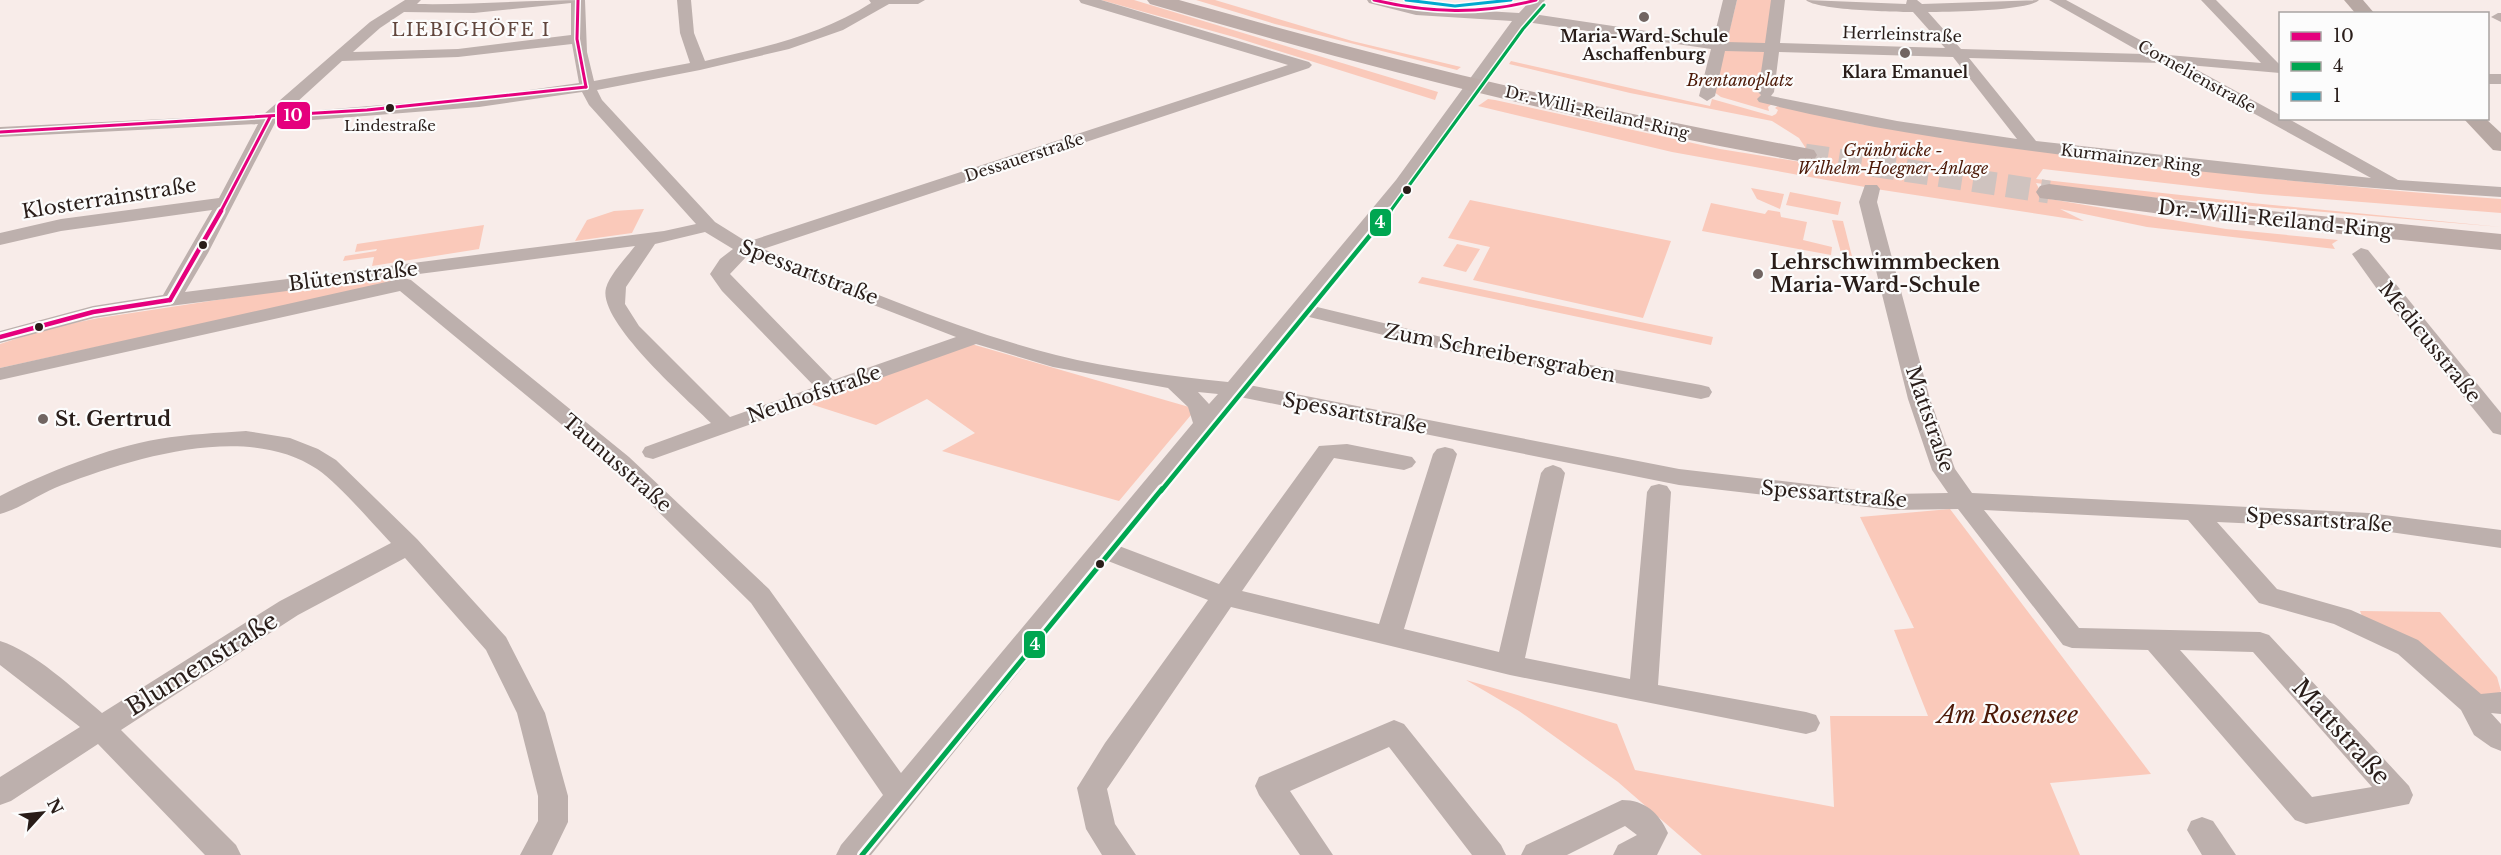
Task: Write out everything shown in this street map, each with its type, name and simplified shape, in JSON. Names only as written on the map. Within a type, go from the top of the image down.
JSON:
[{"type":"highway","points":[[1140,0],[1467,85]]},
{"type":"highway","name":"Dr.-Willi-Reiland-Ring","points":[[1157,0],[1330,48],[1531,98],[1644,124],[1805,155],[1467,85]]},
{"type":"highway","name":"Dr.-Willi-Reiland-Ring","points":[[1167,0],[1216,17]]},
{"type":"highway","points":[[1183,0],[1467,85]]},
{"type":"highway","name":"Dr.-Willi-Reiland-Ring","points":[[2049,192],[2146,205],[2501,242]]},
{"type":"highway","points":[[2146,205],[2221,207],[2501,233]]},
{"type":"highway","points":[[2146,205],[2233,225],[2501,250]]},
{"type":"main road","points":[[2353,0],[2364,12]]},
{"type":"main road","points":[[2475,120],[2501,145]]},
{"type":"street","points":[[170,300],[199,253],[270,117],[337,57],[407,4],[474,9],[568,0]]},
{"type":"street","name":"Spessartstraße","points":[[578,0],[578,39],[586,87],[610,120],[708,226],[745,249],[975,338],[1053,361],[1175,383],[1234,389],[1679,477],[1892,502],[1966,501],[2369,521],[2501,539]]},
{"type":"street","points":[[684,0],[687,33],[699,66]]},
{"type":"street","points":[[0,132],[469,103],[586,87],[699,66],[839,28],[880,1],[918,0]]},
{"type":"street","name":"Dessauerstraße","points":[[745,249],[1304,65],[1086,0]]},
{"type":"street","points":[[1374,0],[1416,11],[1474,14],[1511,10],[1537,0]]},
{"type":"street","points":[[852,855],[900,794],[1104,550],[1411,172],[1467,85],[1495,57],[1537,0]]},
{"type":"street","points":[[1707,96],[1730,0]]},
{"type":"street","points":[[1770,48],[1778,0]]},
{"type":"street","points":[[1813,0],[1847,5],[1993,6],[2032,0]]},
{"type":"street","name":"Cornelienstraße","points":[[2056,0],[2400,186]]},
{"type":"street","points":[[2208,0],[2278,69]]},
{"type":"street","points":[[1915,5],[1958,54],[2031,146]]},
{"type":"street","name":"Herrleinstraße","points":[[1474,14],[1523,17],[1719,46],[2166,59],[2278,69]]},
{"type":"street","points":[[337,57],[458,53],[578,39]]},
{"type":"street","name":"Kurmainzer Ring","points":[[1770,48],[1765,96],[1894,124],[2031,146],[2400,186],[2501,192]]},
{"type":"street","name":"Mattstraße","points":[[1871,189],[1868,202],[1919,399],[1944,470],[1978,520],[2072,638],[2260,642],[2398,795],[2306,811],[2156,641]]},
{"type":"street","name":"Klosterrainstraße","points":[[0,239],[61,225],[225,203]]},
{"type":"street","name":"Blütenstraße","points":[[0,337],[93,312],[170,300],[406,276],[650,238],[708,226]]},
{"type":"street","points":[[650,238],[616,287],[615,304],[631,330],[725,425]]},
{"type":"street","points":[[745,249],[727,264],[720,274],[729,287],[828,388]]},
{"type":"street","name":"Medicusstraße","points":[[2361,254],[2501,428]]},
{"type":"street","name":"Blütenstraße","points":[[0,374],[406,276]]},
{"type":"street","name":"Taunusstraße","points":[[406,276],[621,462],[760,596],[855,734],[900,794]]},
{"type":"street","name":"Zum Schreibersgraben","points":[[1299,309],[1458,347],[1701,392]]},
{"type":"street","name":"Neuhofstraße","points":[[653,452],[828,388],[975,338]]},
{"type":"street","points":[[1175,383],[1198,404],[1205,425]]},
{"type":"street","points":[[0,506],[46,482],[113,458],[159,446],[246,438],[282,443],[310,454],[328,465],[408,545],[496,644],[531,713],[553,796],[553,822],[536,855]]},
{"type":"street","points":[[1120,855],[1101,829],[1092,788],[1327,451],[1347,451],[1404,462]]},
{"type":"street","points":[[1389,635],[1445,454]]},
{"type":"street","points":[[1510,664],[1553,473]]},
{"type":"street","points":[[1643,693],[1659,492]]},
{"type":"street","points":[[2195,513],[2268,597],[2342,616],[2408,647],[2488,705],[2477,719],[2501,739]]},
{"type":"street","name":"Blumenstraße","points":[[0,792],[289,609],[408,545]]},
{"type":"street","points":[[1104,550],[1224,596],[1510,664],[1643,693],[1806,723]]},
{"type":"street","points":[[0,651],[26,667],[102,727],[225,855]]},
{"type":"street","points":[[1317,855],[1270,786],[1394,732],[1490,855]]},
{"type":"street","points":[[1537,855],[1622,813],[1633,812],[1642,818],[1653,834],[1652,841],[1629,855]]},
{"type":"street","points":[[2202,830],[2220,855]]},
{"type":"green space","points":[[1101,0],[1134,0],[1438,92],[1435,100],[1234,37]]},
{"type":"green space","points":[[1196,0],[1215,0],[1352,41],[1461,67],[1457,70],[1275,24]]},
{"type":"green space","name":"Brentanoplatz","points":[[1737,0],[1772,0],[1760,100],[1773,103],[1768,107],[1769,111],[1721,97],[1714,92]]},
{"type":"green space","name":"Grünbrücke - Wilhelm-Hoegner-Anlage","points":[[1511,61],[1710,106],[1712,99],[1772,116],[1776,114],[1778,110],[1775,108],[1779,105],[1864,125],[1875,124],[2109,159],[2265,178],[2501,199],[2501,213],[2260,194],[2043,169],[2036,179],[2501,227],[2134,196],[2036,183],[2044,198],[2226,229],[2338,240],[2332,244],[2335,249],[2147,227],[2060,209],[2084,221],[1876,189],[1672,152],[1478,106],[1488,99],[1495,100],[1720,149],[1801,162],[1805,157],[1805,147],[1799,138],[1772,121],[1630,93],[1509,64]]},
{"type":"green space","points":[[1751,188],[1784,194],[1780,209],[1757,199]]},
{"type":"green space","points":[[1790,192],[1841,202],[1838,215],[1786,205]]},
{"type":"green space","points":[[1470,200],[1671,241],[1643,318],[1473,280],[1490,247],[1448,238]]},
{"type":"green space","points":[[1711,203],[1765,214],[1768,210],[1780,212],[1781,217],[1807,222],[1803,240],[1832,247],[1831,255],[1702,231]]},
{"type":"green space","points":[[644,209],[632,233],[575,241],[587,220],[614,211]]},
{"type":"green space","points":[[1832,220],[1843,221],[1855,268],[1845,267]]},
{"type":"green space","points":[[484,225],[479,249],[372,266],[374,257],[343,261],[345,256],[377,249],[355,252],[357,244]]},
{"type":"green space","points":[[1457,244],[1480,249],[1466,272],[1443,266]]},
{"type":"green space","points":[[388,274],[392,283],[0,368],[0,344],[49,328],[99,318]]},
{"type":"green space","points":[[1422,277],[1713,337],[1711,345],[1418,283]]},
{"type":"green space","points":[[968,343],[1196,409],[1119,501],[942,451],[975,433],[927,399],[876,425],[804,402]]},
{"type":"green space","name":"Am Rosensee","points":[[1950,509],[2151,774],[2050,783],[2080,855],[1702,855],[1618,782],[1519,711],[1466,680],[1617,724],[1635,770],[1834,807],[1830,716],[1928,716],[1894,630],[1914,628],[1860,517]]},
{"type":"green space","points":[[2360,611],[2440,612],[2497,677],[2501,691],[2497,695],[2474,694],[2362,616]]},
{"type":"tunnel","points":[[1805,155],[2049,192]]},
{"type":"transit line","name":"10","points":[[578,0],[577,39],[586,87]]},
{"type":"transit line","name":"10","points":[[1374,0],[1394,5],[1455,12],[1495,10],[1536,0]]},
{"type":"transit line","name":"1","points":[[1406,0],[1455,6],[1511,0]]},
{"type":"transit line","name":"4","points":[[862,855],[1408,189],[1523,29],[1544,5]]},
{"type":"transit line","name":"10","points":[[0,132],[367,110],[586,87]]},
{"type":"transit line","name":"10","points":[[170,300],[199,253],[270,117]]},
{"type":"transit line","name":"10","points":[[0,337],[93,312],[170,300]]},
{"type":"place","name":"Maria-Ward-Schule Aschaffenburg","points":[[1644,17]]},
{"type":"place","name":"Klara Emanuel","points":[[1905,53]]},
{"type":"place","name":"Lindestraße","points":[[390,108]]},
{"type":"place","name":"Lehrschwimmbecken Maria-Ward-Schule","points":[[1758,274]]},
{"type":"place","name":"St. Gertrud","points":[[43,419]]},
{"type":"district","name":"LIEBIGHÖFE I","points":[[471,30]]}]
